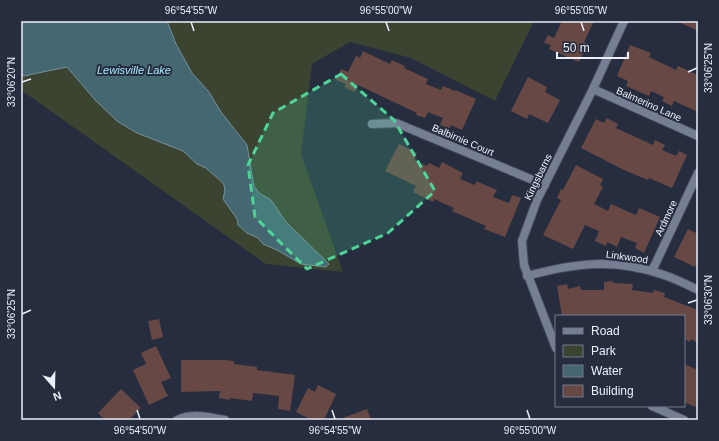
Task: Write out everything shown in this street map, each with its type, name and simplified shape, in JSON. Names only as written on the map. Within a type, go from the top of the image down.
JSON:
[{"type":"street","name":"Kingsbarns","points":[[555,346],[527,276],[523,259],[522,241],[537,200],[593,89],[624,21]]},
{"type":"street","name":"Balmerino Lane","points":[[593,89],[698,136]]},
{"type":"street","name":"Balbirnie Court","points":[[372,124],[396,123],[545,185]]},
{"type":"street","name":"Ardmore","points":[[652,271],[698,174]]},
{"type":"street","name":"Linkwood","points":[[527,276],[568,266],[598,263],[624,265],[669,276],[698,290]]},
{"type":"street","points":[[654,407],[684,420]]},
{"type":"street","points":[[177,420],[183,417],[193,416],[225,420]]},
{"type":"highlighted area","points":[[341,74],[394,120],[435,191],[388,233],[307,269],[255,217],[248,165],[273,113]]},
{"type":"green space","points":[[21,21],[534,21],[495,101],[411,58],[350,42],[312,64],[301,154],[343,272],[266,264],[21,90]]},
{"type":"water","name":"Lewisville Lake","points":[[21,21],[167,21],[176,44],[192,73],[209,92],[221,112],[247,145],[254,186],[259,193],[271,200],[286,222],[329,264],[326,267],[301,264],[277,250],[263,244],[258,238],[247,233],[238,225],[237,219],[223,199],[225,190],[221,181],[206,168],[197,164],[183,151],[137,133],[117,121],[96,101],[67,67],[24,76],[21,74]]},
{"type":"building","points":[[562,21],[594,21],[584,42],[588,44],[579,62],[549,49],[551,45],[544,43],[548,35],[554,38]]},
{"type":"building","points":[[677,21],[698,21],[698,31]]},
{"type":"building","points":[[630,45],[651,53],[649,57],[676,70],[678,66],[698,75],[698,112],[674,101],[672,106],[662,101],[664,97],[651,91],[649,96],[626,86],[628,81],[617,76]]},
{"type":"building","points":[[363,51],[390,64],[392,60],[405,66],[404,68],[428,79],[426,84],[441,90],[443,86],[476,99],[462,130],[451,125],[450,129],[440,125],[443,118],[428,112],[425,118],[416,115],[417,113],[358,85],[355,92],[344,87],[346,84],[336,80],[341,69],[348,72],[356,56],[360,58]]},
{"type":"building","points":[[528,77],[547,87],[545,92],[560,100],[548,123],[529,114],[527,119],[511,111]]},
{"type":"building","points":[[607,118],[618,124],[616,128],[653,145],[655,140],[665,145],[662,150],[676,156],[679,151],[687,155],[672,188],[649,178],[648,180],[624,170],[581,148],[596,119],[604,123]]},
{"type":"building","points":[[399,144],[417,153],[414,160],[427,166],[429,163],[439,168],[442,162],[463,173],[460,179],[475,185],[476,181],[497,190],[493,197],[509,203],[512,195],[521,198],[505,237],[484,229],[486,226],[452,211],[454,208],[434,199],[433,202],[413,192],[416,186],[385,171]]},
{"type":"building","points":[[576,165],[603,179],[600,185],[603,187],[594,204],[608,211],[611,204],[636,215],[639,208],[660,217],[644,253],[635,248],[637,243],[621,237],[617,247],[607,242],[606,246],[595,241],[599,231],[585,225],[573,249],[543,235],[561,200],[557,198],[561,189],[563,190]]},
{"type":"building","points":[[688,229],[698,234],[698,260],[695,267],[674,257]]},
{"type":"building","points":[[613,281],[613,283],[633,284],[632,290],[653,293],[654,290],[665,293],[664,297],[698,310],[698,343],[691,339],[690,342],[685,340],[685,315],[562,315],[557,286],[567,284],[568,289],[580,286],[581,290],[604,290],[604,282]]},
{"type":"building","points":[[159,319],[163,337],[152,340],[148,321]]},
{"type":"building","points":[[156,346],[171,378],[161,382],[168,396],[149,405],[133,370],[146,364],[141,353]]},
{"type":"building","points":[[181,360],[234,361],[234,364],[257,367],[257,370],[295,375],[290,411],[278,409],[279,396],[253,393],[252,401],[219,398],[220,391],[181,392]]},
{"type":"building","points":[[685,364],[698,370],[698,401],[695,407],[685,402]]},
{"type":"building","points":[[318,385],[336,394],[324,420],[312,420],[296,412],[308,388],[315,392]]},
{"type":"building","points":[[121,389],[141,408],[129,420],[105,420],[98,413]]},
{"type":"building","points":[[367,409],[371,420],[340,420],[340,419]]}]
